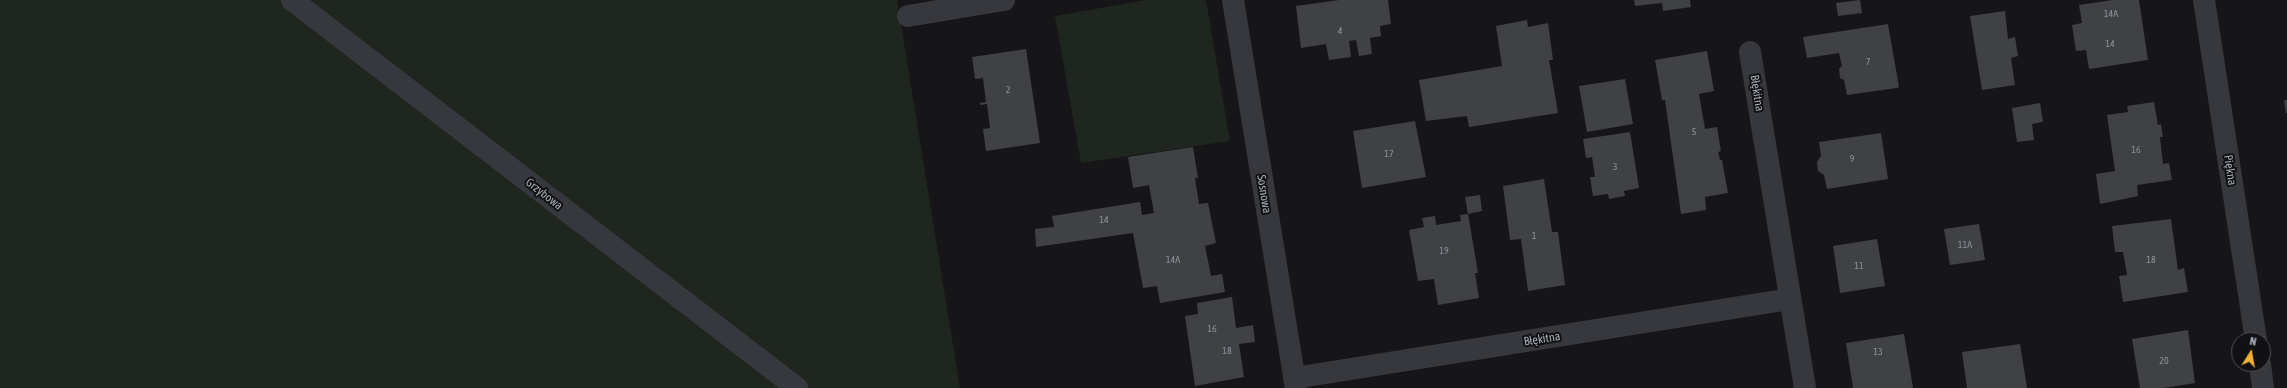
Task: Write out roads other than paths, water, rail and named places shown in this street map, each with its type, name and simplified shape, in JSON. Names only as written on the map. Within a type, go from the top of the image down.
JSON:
[{"type":"street","name":"Grzybowa","points":[[292,0],[797,388]]},
{"type":"street","points":[[908,16],[1004,0]]},
{"type":"street","name":"Sosnowa","points":[[1233,0],[1295,383]]},
{"type":"street","name":"Piękna","points":[[2204,0],[2255,332]]},
{"type":"street","name":"Błękitna","points":[[1750,52],[1805,388]]},
{"type":"street","name":"Błękitna","points":[[1295,383],[1790,299]]},
{"type":"street","points":[[2261,372],[2263,388]]}]
